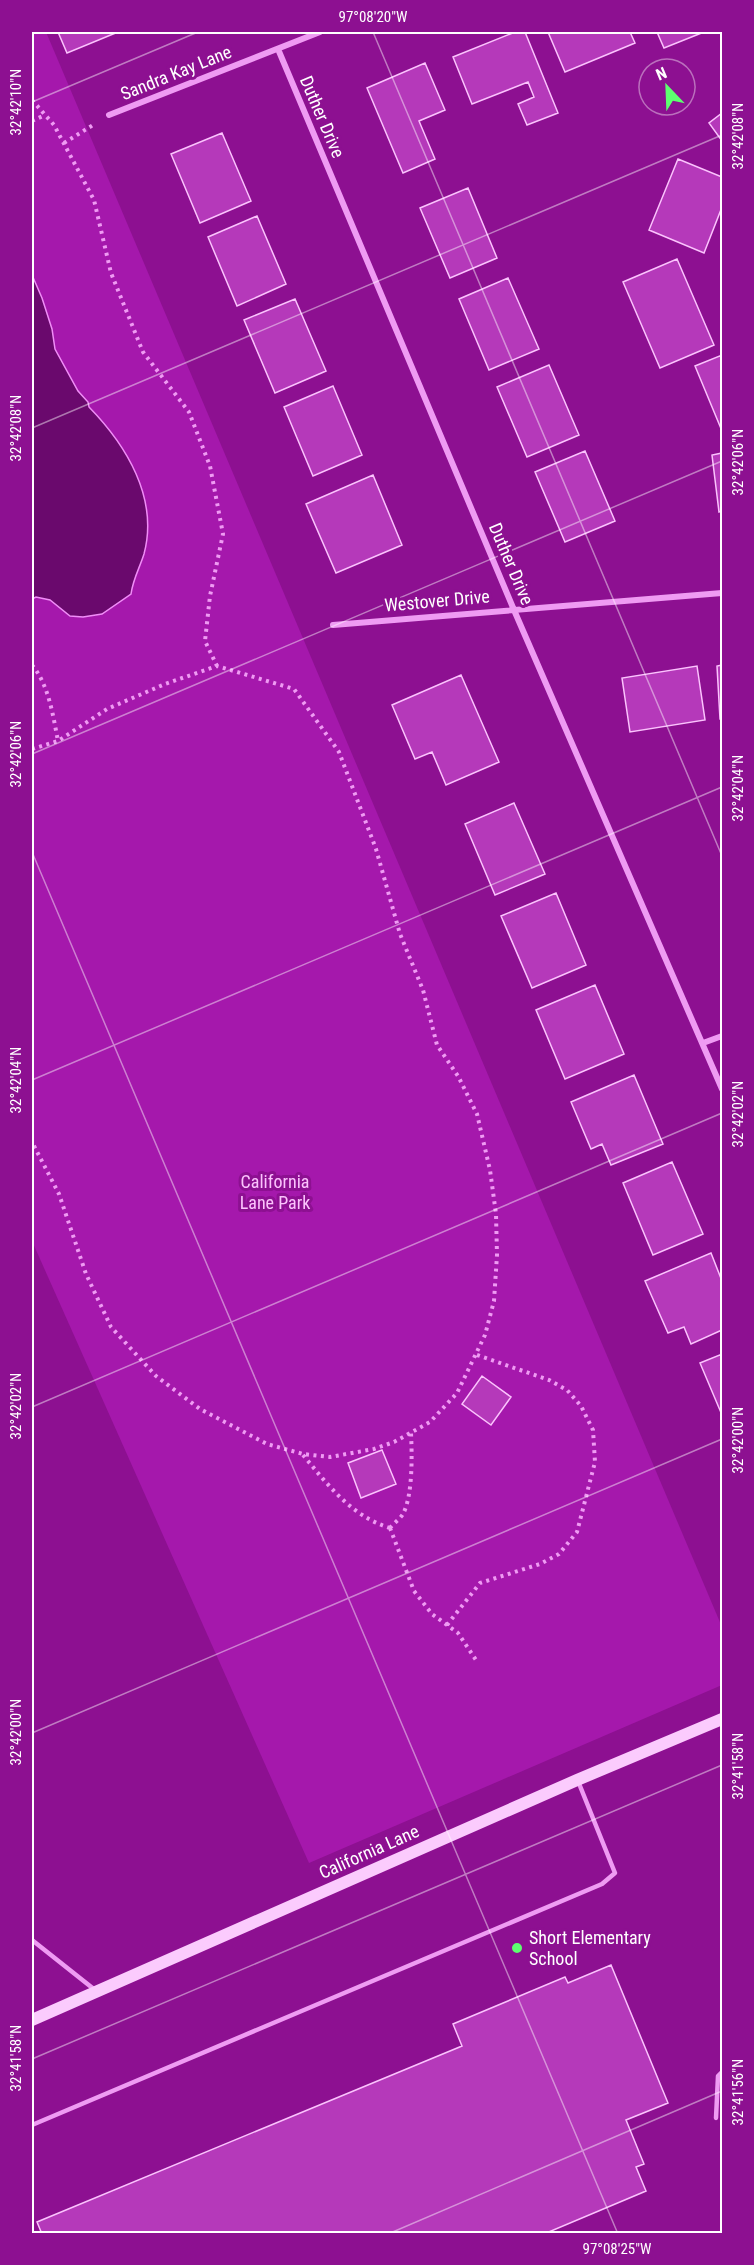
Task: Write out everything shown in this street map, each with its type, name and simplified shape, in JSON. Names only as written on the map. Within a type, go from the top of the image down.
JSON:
[{"type":"street","name":"Sandra Kay Lane","points":[[109,115],[320,32]]},
{"type":"street","name":"Duther Drive","points":[[278,49],[514,610],[723,1089]]},
{"type":"street","name":"Westover Drive","points":[[333,626],[723,593]]},
{"type":"street","points":[[703,1043],[723,1036]]},
{"type":"street","name":"California Lane","points":[[32,2020],[577,1780],[723,1719]]},
{"type":"lane","points":[[32,2125],[602,1884],[615,1873],[577,1780]]},
{"type":"lane","points":[[32,1940],[97,1991]]},
{"type":"lane","points":[[716,2118],[718,2076],[723,2072]]},
{"type":"path","points":[[32,100],[54,125],[94,200],[111,273],[143,352],[189,412],[210,466],[223,534],[210,596],[205,640],[217,666]]},
{"type":"path","points":[[32,121],[45,115]]},
{"type":"path","points":[[64,143],[109,115]]},
{"type":"path","points":[[32,665],[38,673],[51,708],[58,741]]},
{"type":"path","points":[[32,749],[58,741],[107,709],[165,684],[217,666],[294,690],[339,752],[376,849],[400,934],[423,990],[437,1045],[459,1076],[477,1114],[492,1181],[497,1255],[494,1301],[485,1335],[458,1393],[430,1422],[394,1442],[374,1449],[330,1457],[303,1454],[267,1444],[200,1409],[156,1376],[111,1327],[86,1274],[59,1194],[32,1142]]},
{"type":"path","points":[[447,1625],[480,1583],[540,1564],[559,1554],[577,1532],[595,1462],[593,1430],[581,1406],[567,1390],[549,1380],[477,1355]]},
{"type":"path","points":[[390,1528],[403,1514],[409,1489],[413,1464],[411,1433]]},
{"type":"path","points":[[303,1454],[348,1506],[373,1523],[390,1528]]},
{"type":"path","points":[[390,1528],[414,1592],[432,1614],[458,1633],[476,1660]]},
{"type":"green space","name":"California Lane Park","points":[[32,32],[46,32],[722,1627],[722,1685],[309,1863],[32,1241]]},
{"type":"shaded area","points":[[32,275],[52,329],[55,349],[78,391],[127,455],[143,493],[147,513],[147,533],[144,554],[131,594],[102,614],[83,617],[70,616],[50,600],[36,597],[32,599]]},
{"type":"building","points":[[58,32],[118,32],[67,53]]},
{"type":"building","points":[[515,32],[525,32],[558,113],[527,125],[518,104],[534,97],[528,82],[472,104],[453,57]]},
{"type":"building","points":[[548,32],[630,32],[635,43],[565,72]]},
{"type":"building","points":[[657,32],[704,32],[664,48]]},
{"type":"building","points":[[425,63],[445,110],[419,121],[435,159],[403,173],[367,88]]},
{"type":"building","points":[[722,113],[722,141],[709,123]]},
{"type":"building","points":[[222,133],[251,201],[200,223],[171,154]]},
{"type":"building","points":[[678,159],[722,177],[722,207],[704,253],[649,230]]},
{"type":"building","points":[[468,188],[497,258],[450,278],[420,208]]},
{"type":"building","points":[[257,216],[286,284],[237,306],[208,237]]},
{"type":"building","points":[[677,259],[714,345],[660,368],[623,282]]},
{"type":"building","points":[[508,278],[539,349],[489,370],[459,299]]},
{"type":"building","points":[[295,299],[326,371],[275,393],[244,320]]},
{"type":"building","points":[[722,355],[722,431],[695,366]]},
{"type":"building","points":[[549,365],[579,435],[527,457],[497,387]]},
{"type":"building","points":[[333,386],[362,455],[313,476],[284,407]]},
{"type":"building","points":[[585,451],[615,521],[565,542],[535,472]]},
{"type":"building","points":[[722,453],[722,511],[719,512],[712,455]]},
{"type":"building","points":[[373,475],[402,545],[336,573],[306,504]]},
{"type":"building","points":[[722,665],[722,719],[720,719],[717,666]]},
{"type":"building","points":[[697,666],[705,720],[630,732],[622,678]]},
{"type":"building","points":[[461,675],[499,762],[446,785],[432,752],[415,759],[392,705]]},
{"type":"building","points":[[514,803],[545,874],[495,895],[465,824]]},
{"type":"building","points":[[556,893],[586,965],[532,988],[501,916]]},
{"type":"building","points":[[595,985],[624,1054],[565,1079],[536,1010]]},
{"type":"building","points":[[634,1075],[663,1144],[611,1165],[602,1144],[591,1149],[571,1102]]},
{"type":"building","points":[[672,1162],[703,1234],[653,1255],[623,1183]]},
{"type":"building","points":[[711,1253],[722,1281],[722,1330],[691,1344],[684,1327],[668,1333],[645,1281]]},
{"type":"building","points":[[722,1354],[722,1415],[700,1363]]},
{"type":"building","points":[[482,1376],[511,1397],[491,1425],[462,1404]]},
{"type":"building","points":[[382,1450],[396,1484],[361,1498],[348,1463]]},
{"type":"building","points":[[611,1965],[668,2103],[626,2120],[644,2164],[636,2167],[646,2191],[544,2234],[42,2234],[37,2222],[462,2046],[453,2024],[565,1977],[568,1983]]},
{"type":"place","name":"Short Elementary School","points":[[517,1948]]}]
